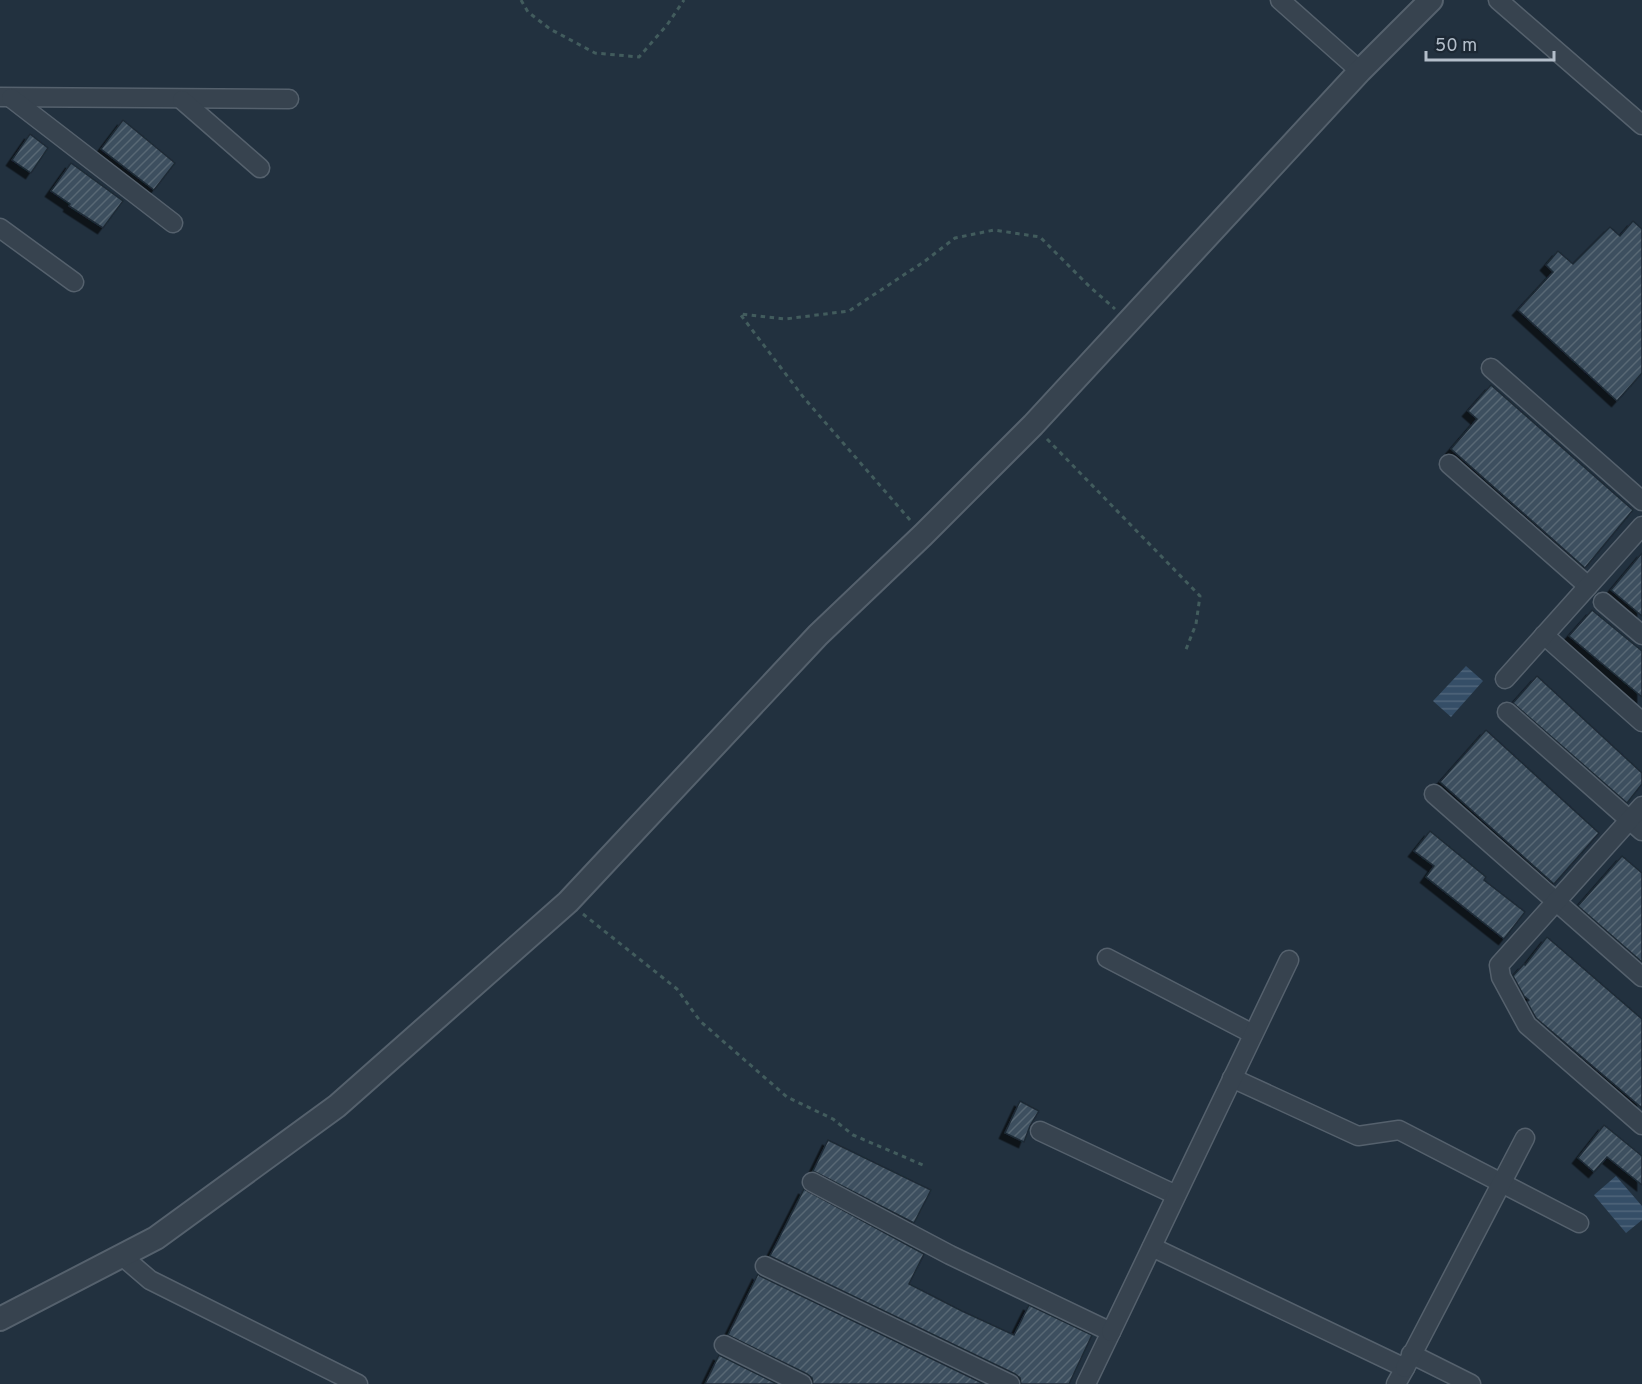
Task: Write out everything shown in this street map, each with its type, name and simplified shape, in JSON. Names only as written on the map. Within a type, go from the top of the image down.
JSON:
[{"type":"street","points":[[1280,0],[1360,71]]},
{"type":"street","points":[[0,1319],[156,1238],[337,1106],[568,902],[818,635],[923,535],[1033,425],[1360,71],[1431,0]]},
{"type":"street","points":[[1498,0],[1642,125]]},
{"type":"street","points":[[5,98],[289,99]]},
{"type":"street","points":[[5,98],[173,223]]},
{"type":"street","points":[[182,100],[260,168]]},
{"type":"street","points":[[0,228],[74,282]]},
{"type":"street","points":[[1491,368],[1642,501]]},
{"type":"street","points":[[1449,464],[1588,586]]},
{"type":"street","points":[[1505,679],[1642,526]]},
{"type":"street","points":[[1603,602],[1642,635]]},
{"type":"street","points":[[1544,635],[1642,722]]},
{"type":"street","points":[[1507,712],[1638,819],[1499,966],[1501,977],[1527,1024],[1642,1125]]},
{"type":"street","points":[[1434,794],[1642,977]]},
{"type":"street","points":[[1107,957],[1253,1034]]},
{"type":"street","points":[[1086,1384],[1289,960]]},
{"type":"street","points":[[1232,1078],[1358,1136],[1399,1130],[1579,1223]]},
{"type":"street","points":[[1040,1131],[1176,1195]]},
{"type":"street","points":[[1404,1369],[1525,1138]]},
{"type":"street","points":[[812,1182],[950,1255],[1111,1332]]},
{"type":"street","points":[[1152,1247],[1404,1369],[1471,1384]]},
{"type":"street","points":[[122,1256],[150,1280],[358,1384]]},
{"type":"street","points":[[765,1266],[1010,1384]]},
{"type":"street","points":[[724,1345],[801,1384]]},
{"type":"path","points":[[521,0],[528,12],[543,23],[595,53],[639,57],[667,25],[684,0]]},
{"type":"path","points":[[923,535],[804,398],[740,314],[785,319],[849,311],[925,261],[955,238],[994,230],[1040,237],[1089,286],[1129,321]]},
{"type":"path","points":[[1033,425],[1200,596],[1196,624],[1185,652]]},
{"type":"path","points":[[568,902],[677,989],[700,1021],[787,1097],[834,1119],[853,1135],[923,1165]]},
{"type":"water","points":[[1466,666],[1483,681],[1451,717],[1433,701]]},
{"type":"water","points":[[1616,1176],[1642,1206],[1642,1220],[1626,1233],[1594,1195]]},
{"type":"building","points":[[123,120],[175,163],[154,190],[101,149]]},
{"type":"building","points":[[30,134],[48,148],[31,173],[12,160]]},
{"type":"building","points":[[71,163],[123,201],[103,228],[51,191]]},
{"type":"building","points":[[1633,221],[1642,229],[1642,373],[1617,401],[1518,310],[1553,272],[1546,265],[1558,251],[1573,264],[1610,227],[1620,236]]},
{"type":"building","points":[[1491,385],[1633,510],[1585,568],[1451,449],[1477,419],[1468,411]]},
{"type":"building","points":[[1642,553],[1642,616],[1611,590]]},
{"type":"building","points":[[1592,610],[1642,651],[1642,697],[1569,636]]},
{"type":"building","points":[[1537,676],[1642,773],[1642,784],[1627,803],[1513,703]]},
{"type":"building","points":[[1486,730],[1599,833],[1554,884],[1440,782]]},
{"type":"building","points":[[1430,831],[1486,877],[1484,880],[1525,912],[1504,939],[1426,877],[1434,866],[1414,851]]},
{"type":"building","points":[[1622,856],[1642,873],[1642,962],[1578,906]]},
{"type":"building","points":[[1547,937],[1642,1019],[1642,1108],[1536,1018],[1527,1002],[1529,1000],[1524,996],[1513,976],[1525,965]]},
{"type":"building","points":[[1020,1101],[1039,1111],[1024,1142],[1005,1133]]},
{"type":"building","points":[[1604,1125],[1642,1156],[1642,1185],[1607,1157],[1594,1172],[1578,1158]]},
{"type":"building","points":[[828,1140],[931,1190],[914,1223],[813,1171]]},
{"type":"building","points":[[804,1189],[924,1254],[909,1284],[962,1311],[1014,1335],[1029,1305],[1092,1335],[1069,1384],[1021,1384],[1020,1378],[1015,1374],[770,1256]]},
{"type":"building","points":[[758,1274],[984,1384],[813,1384],[812,1378],[807,1374],[728,1335]]},
{"type":"building","points":[[719,1355],[777,1384],[705,1384]]}]
